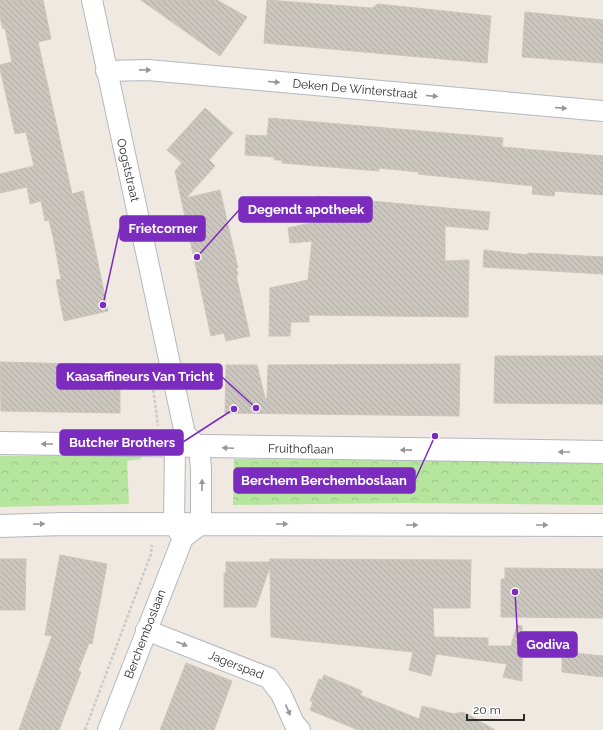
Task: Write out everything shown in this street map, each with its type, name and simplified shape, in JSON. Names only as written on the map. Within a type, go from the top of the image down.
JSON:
[{"type":"street","name":"Oogststraat","points":[[92,0],[106,71],[149,261],[179,443],[178,531]]},
{"type":"street","name":"Deken De Winterstraat","points":[[106,71],[148,70],[603,111]]},
{"type":"street","name":"Fruithoflaan","points":[[0,443],[179,443],[603,452]]},
{"type":"street","name":"Oogststraat","points":[[179,443],[201,469],[201,524]]},
{"type":"street","points":[[0,526],[152,524],[178,531],[201,524],[603,525]]},
{"type":"street","name":"Berchemboslaan","points":[[108,730],[146,630],[178,531]]},
{"type":"street","name":"Jagerspad","points":[[146,630],[269,678],[281,694],[294,723],[300,730]]},
{"type":"path","points":[[151,376],[158,422],[179,443]]},
{"type":"path","points":[[84,730],[152,554],[152,524]]},
{"type":"green space","points":[[143,449],[141,459],[127,461],[129,504],[0,507],[0,456],[87,455]]},
{"type":"green space","points":[[234,459],[603,461],[603,505],[404,503],[233,505]]},
{"type":"building","points":[[0,0],[43,0],[51,39],[38,42],[72,194],[83,191],[108,311],[64,321],[56,280],[61,279],[54,241],[49,220],[45,221],[41,201],[30,204],[27,187],[0,193],[0,174],[34,166],[26,132],[15,134],[0,69],[0,65],[12,62],[5,28],[3,29],[0,17]]},
{"type":"building","points":[[141,0],[217,0],[247,17],[220,56]]},
{"type":"building","points":[[267,0],[372,8],[378,4],[491,16],[487,63],[264,43]]},
{"type":"building","points":[[525,12],[603,20],[603,63],[522,57]]},
{"type":"building","points":[[205,108],[233,133],[209,160],[215,166],[186,198],[220,190],[238,268],[236,268],[238,275],[236,275],[250,336],[226,341],[224,333],[211,336],[175,171],[182,163],[167,150]]},
{"type":"building","points":[[269,118],[503,138],[502,147],[603,156],[603,195],[555,191],[554,196],[532,194],[533,186],[418,174],[419,172],[379,168],[379,171],[282,163],[282,160],[274,160],[274,157],[245,155],[246,135],[267,136]]},
{"type":"building","points":[[317,196],[490,212],[488,230],[445,226],[445,261],[469,260],[468,317],[309,315],[309,322],[291,322],[290,336],[269,336],[270,288],[308,280],[312,241],[290,243],[288,228],[315,222]]},
{"type":"building","points":[[484,250],[527,255],[528,253],[603,257],[603,274],[483,267]]},
{"type":"building","points":[[495,356],[603,356],[603,404],[494,403]]},
{"type":"building","points":[[0,362],[120,365],[120,413],[1,411]]},
{"type":"building","points":[[460,364],[459,416],[225,413],[226,365],[257,365],[265,398],[267,398],[268,365]]},
{"type":"building","points":[[60,555],[107,564],[92,644],[89,643],[78,671],[81,672],[59,730],[19,730],[52,636],[45,635]]},
{"type":"building","points":[[0,559],[26,559],[25,610],[0,610]]},
{"type":"building","points":[[270,559],[471,560],[470,608],[433,608],[434,637],[488,638],[488,646],[511,646],[517,625],[522,626],[522,681],[503,677],[507,664],[436,654],[431,676],[409,670],[413,652],[271,637],[270,567],[256,607],[224,607],[224,573],[226,573],[226,562],[270,562]]},
{"type":"building","points":[[505,568],[603,569],[603,618],[501,617],[501,579],[505,579]]},
{"type":"building","points":[[562,652],[603,656],[603,677],[562,672]]},
{"type":"building","points":[[186,663],[232,681],[214,730],[160,730]]},
{"type":"building","points":[[324,675],[362,691],[360,695],[419,719],[422,706],[454,714],[462,712],[495,730],[358,730],[310,710],[313,702],[310,701],[319,679],[322,680]]},
{"type":"place","name":"Degendt apotheek","points":[[197,257]]},
{"type":"place","name":"Frietcorner","points":[[103,305]]},
{"type":"place","name":"Kaasaffineurs Van Tricht","points":[[256,408]]},
{"type":"place","name":"Butcher Brothers","points":[[234,409]]},
{"type":"place","name":"Berchem Berchemboslaan","points":[[435,436]]},
{"type":"place","name":"Godiva","points":[[515,592]]}]
